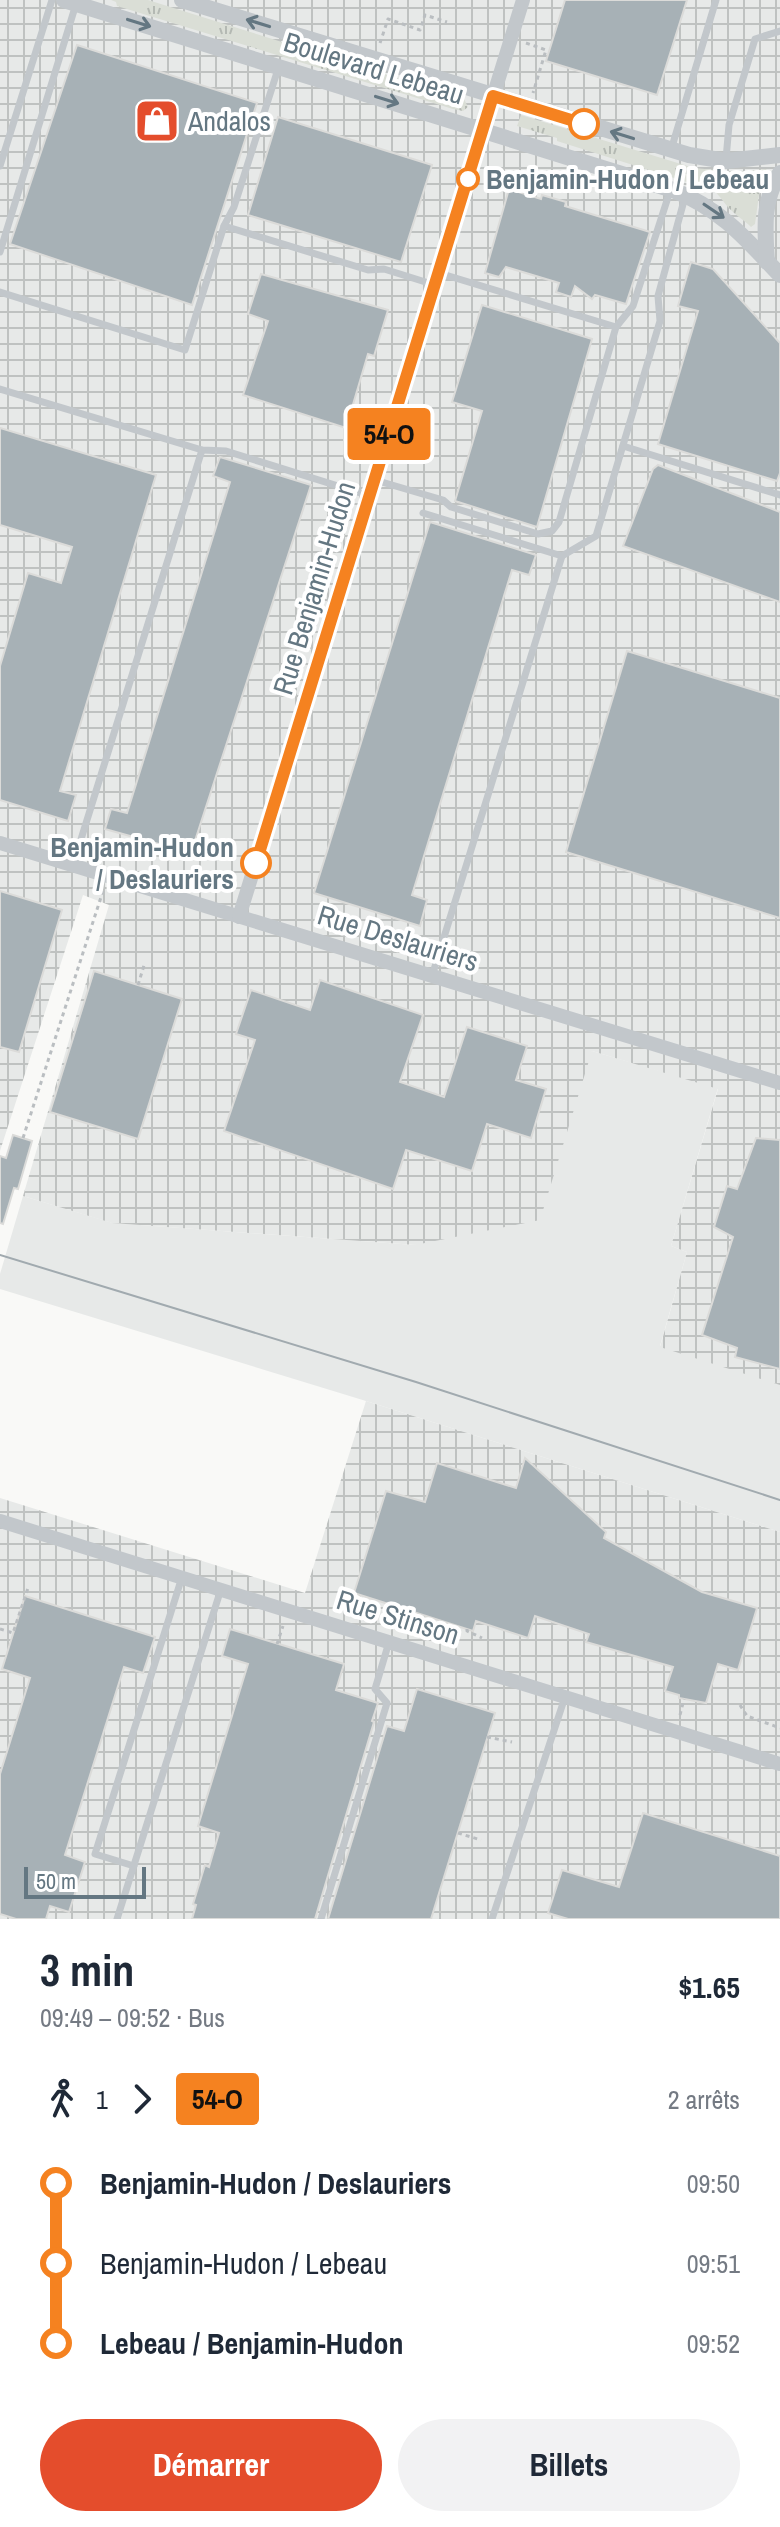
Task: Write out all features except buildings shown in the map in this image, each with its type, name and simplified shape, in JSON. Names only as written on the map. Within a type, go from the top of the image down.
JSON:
[{"type":"street","name":"Boulevard Lebeau","points":[[182,0],[707,160],[780,155]]},
{"type":"street","name":"Rue Benjamin-Hudon","points":[[239,917],[523,0]]},
{"type":"street","name":"Boulevard Lebeau","points":[[70,2],[678,192],[728,221],[780,275]]},
{"type":"street","points":[[767,262],[766,207],[780,173]]},
{"type":"street","name":"Rue Deslauriers","points":[[0,843],[780,1083]]},
{"type":"street","points":[[0,1537],[2,1521]]},
{"type":"street","name":"Rue Stinson","points":[[2,1521],[780,1764]]},
{"type":"lane","points":[[0,166],[52,0]]},
{"type":"lane","points":[[671,150],[716,0]]},
{"type":"lane","points":[[0,252],[70,2]]},
{"type":"lane","points":[[726,161],[729,125],[755,39],[780,31]]},
{"type":"lane","points":[[0,292],[185,350],[279,66]]},
{"type":"lane","points":[[375,480],[538,534],[552,531],[559,522],[616,327],[632,310],[678,192]]},
{"type":"lane","points":[[432,976],[562,556],[596,536],[660,321],[658,296],[678,192]]},
{"type":"lane","points":[[224,226],[368,270],[384,269],[437,279],[616,327]]},
{"type":"lane","points":[[0,389],[202,450],[226,451],[370,496]]},
{"type":"lane","points":[[623,446],[780,495]]},
{"type":"lane","points":[[73,866],[202,450]]},
{"type":"lane","points":[[423,513],[562,556]]},
{"type":"lane","points":[[134,1866],[95,1854],[182,1577]]},
{"type":"lane","points":[[117,1919],[221,1589]]},
{"type":"lane","points":[[321,1919],[387,1703],[375,1689],[389,1642]]},
{"type":"lane","points":[[492,1919],[565,1697]]},
{"type":"path","points":[[379,46],[388,19],[420,30],[425,15],[447,22]]},
{"type":"path","points":[[526,43],[547,50],[533,93]]},
{"type":"path","points":[[23,1138],[108,876]]},
{"type":"path","points":[[138,985],[145,962]]},
{"type":"path","points":[[0,1629],[13,1633],[28,1588]]},
{"type":"path","points":[[277,1644],[283,1626]]},
{"type":"path","points":[[467,1629],[482,1638]]},
{"type":"path","points":[[680,1715],[684,1699]]},
{"type":"path","points":[[740,1705],[747,1716],[780,1728]]},
{"type":"path","points":[[487,1737],[512,1742]]},
{"type":"path","points":[[458,1833],[481,1840]]},
{"type":"shaded area","points":[[0,0],[780,0],[780,1385],[660,1347],[687,1252],[671,1246],[718,1089],[592,1051],[540,1220],[415,1245],[112,1223],[23,1196],[109,905],[83,895],[0,1151]]},
{"type":"shaded area","points":[[592,1051],[718,1088],[671,1246],[687,1252],[660,1346],[780,1383],[780,1532],[0,1289],[0,1274],[23,1196],[113,1223],[415,1245]]},
{"type":"shaded area","points":[[366,1401],[780,1532],[780,1919],[0,1919],[0,1498],[305,1593]]},
{"type":"green space","points":[[111,0],[148,0],[464,99],[468,107],[463,111],[453,109],[117,6]]},
{"type":"green space","points":[[521,115],[694,168],[737,172],[766,169],[769,174],[759,195],[755,224],[751,227],[710,188],[517,126]]},
{"type":"tram line","points":[[0,1255],[416,1382],[780,1500]]},
{"type":"bus line","name":"54-O","points":[[256,863],[493,96],[584,124]]},
{"type":"place","name":"Andalos","points":[[157,121]]},
{"type":"place","name":"Benjamin-Hudon / Lebeau","points":[[468,179]]},
{"type":"place","name":"Benjamin-Hudon / Deslauriers","points":[[256,863]]}]
